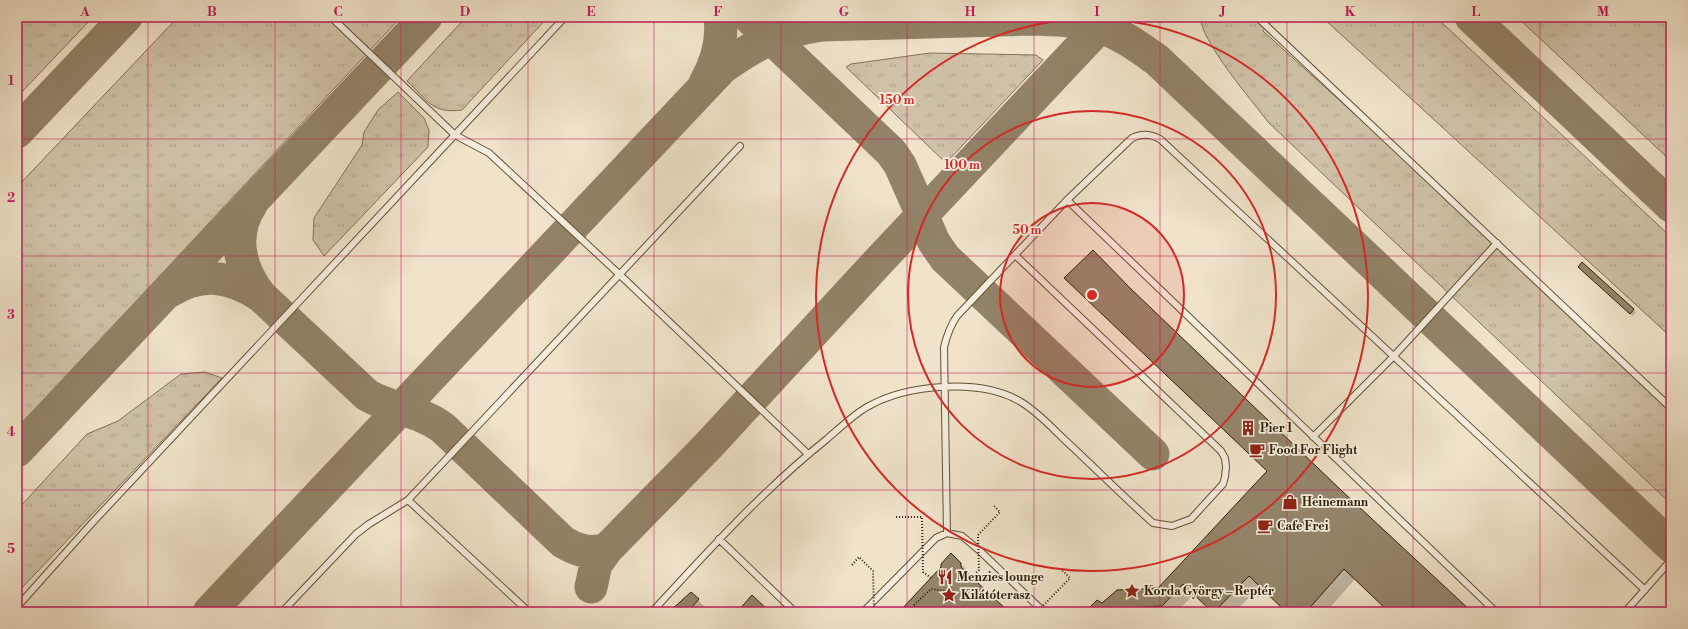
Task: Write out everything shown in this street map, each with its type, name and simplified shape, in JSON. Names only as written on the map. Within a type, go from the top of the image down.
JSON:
[{"type":"lane","points":[[331,17],[455,135],[489,153],[619,274],[808,454]]},
{"type":"lane","points":[[17,607],[93,522],[565,17]]},
{"type":"lane","points":[[1257,17],[1671,408]]},
{"type":"lane","points":[[947,533],[944,347],[951,323],[1067,200],[1132,138],[1142,134],[1154,136],[1160,139],[1645,590]]},
{"type":"lane","points":[[284,611],[356,534],[369,524],[408,500],[740,146]]},
{"type":"lane","points":[[1067,200],[1313,438],[1496,612]]},
{"type":"lane","points":[[1313,438],[1394,357],[1497,243]]},
{"type":"lane","points":[[652,612],[719,539],[808,454],[866,407],[889,397],[914,390],[945,386],[986,390],[1010,396],[1021,402],[1042,419],[1153,523],[1172,526],[1191,518],[1223,484],[1225,477],[1225,458],[1217,445],[1015,255]]},
{"type":"lane","points":[[408,500],[529,612]]},
{"type":"lane","points":[[863,612],[936,538],[947,533],[962,536],[980,551],[1044,612]]},
{"type":"lane","points":[[719,539],[795,612]]},
{"type":"lane","points":[[1624,612],[1671,560]]},
{"type":"path","points":[[972,578],[979,570],[978,535],[1000,512],[993,505]]},
{"type":"path","points":[[896,518],[922,517],[924,572],[931,578]]},
{"type":"path","points":[[852,565],[859,557],[873,571],[874,612]]},
{"type":"path","points":[[1038,612],[1070,578],[1062,570]]},
{"type":"path","points":[[918,612],[913,606],[931,589],[946,591]]},
{"type":"green space","points":[[17,17],[93,17],[17,97]]},
{"type":"green space","points":[[178,17],[401,17],[17,429],[17,187]]},
{"type":"green space","points":[[466,17],[548,17],[462,110],[444,110],[437,108],[425,100],[407,81]]},
{"type":"green space","points":[[1201,17],[1276,17],[1263,31],[1497,243],[1671,412],[1671,504],[1268,122],[1228,70],[1208,40],[1202,27]]},
{"type":"green space","points":[[1322,17],[1436,17],[1671,237],[1671,337]]},
{"type":"green space","points":[[1517,17],[1671,17],[1671,161]]},
{"type":"green space","points":[[930,53],[1036,55],[1043,60],[946,163],[846,67],[851,64]]},
{"type":"green space","points":[[398,92],[424,118],[429,130],[428,147],[324,256],[313,240],[314,218],[362,145],[364,132],[378,110]]},
{"type":"green space","points":[[205,372],[222,378],[17,593],[17,510],[87,434],[118,421],[181,374]]},
{"type":"building","name":"Pier 1","points":[[1093,250],[1130,288],[1342,491],[1472,612],[1389,612],[1344,569],[1306,612],[1286,612],[1249,576],[1214,612],[1212,612],[1183,584],[1162,606],[1122,608],[1124,612],[1085,612],[1097,600],[1102,603],[1117,590],[1158,588],[1267,471],[1064,278]]},
{"type":"building","points":[[1582,262],[1634,309],[1630,314],[1578,267]]},
{"type":"building","points":[[951,553],[961,563],[961,567],[1009,612],[899,612],[941,567],[941,564]]},
{"type":"building","points":[[691,592],[699,599],[692,607],[698,612],[669,612]]},
{"type":"building","points":[[752,595],[770,612],[737,612]]},
{"type":"taxiway","points":[[17,132],[126,17]]},
{"type":"taxiway","points":[[17,451],[426,17]]},
{"type":"taxiway","points":[[705,83],[713,67],[720,43],[720,17]]},
{"type":"taxiway","points":[[749,17],[891,152],[900,165],[934,242],[945,258],[1153,454]]},
{"type":"taxiway","points":[[591,587],[596,564],[607,549],[709,445],[878,262],[1109,17]]},
{"type":"taxiway","points":[[1471,17],[1671,206]]},
{"type":"taxiway","points":[[209,612],[722,68],[746,52],[769,40],[794,31],[822,25],[1032,19],[1058,20],[1084,23],[1100,27],[1130,41],[1157,60],[1671,546]]},
{"type":"taxiway","points":[[251,205],[241,228],[241,252],[243,264],[261,296],[367,395],[386,404],[416,414],[443,428],[563,542],[584,551],[601,551],[607,549]]},
{"type":"taxiway","points":[[170,291],[194,281],[216,278],[239,284],[261,296]]},
{"type":"place","name":"Pier 1","points":[[1248,428]]},
{"type":"place","name":"Food For Flight","points":[[1257,450]]},
{"type":"place","name":"Heinemann","points":[[1290,502]]},
{"type":"place","name":"Cafe Frei","points":[[1265,526]]},
{"type":"place","name":"Menzies lounge","points":[[945,577]]},
{"type":"place","name":"Korda György – Reptér","points":[[1132,591]]},
{"type":"place","name":"Kilátóterasz","points":[[949,595]]}]
